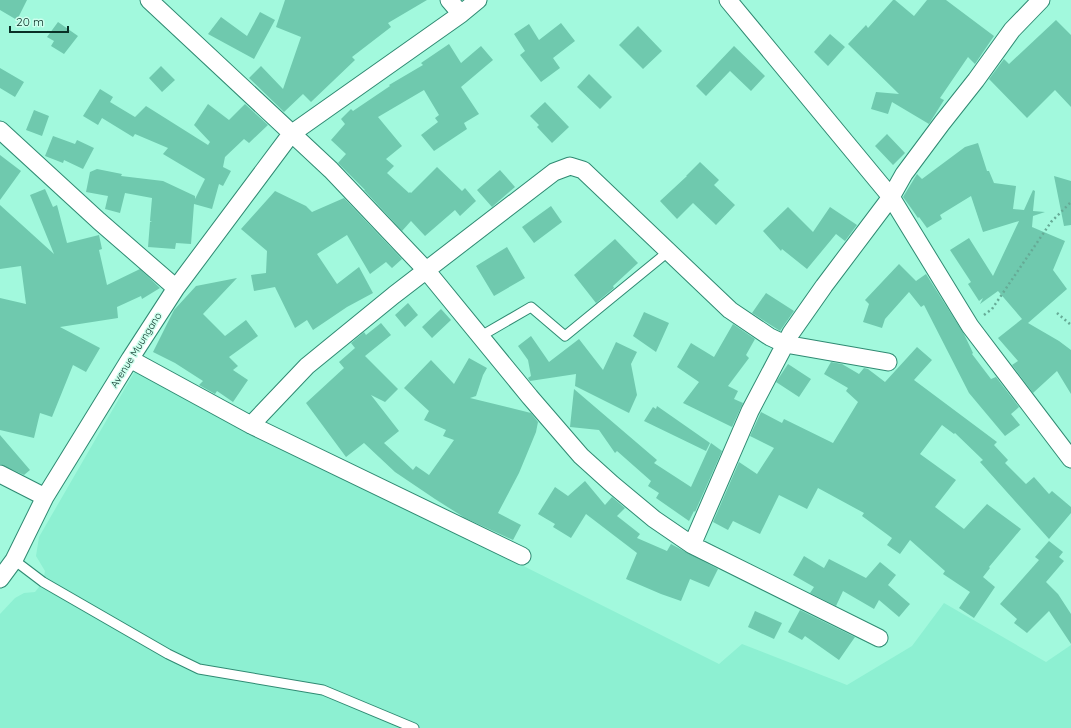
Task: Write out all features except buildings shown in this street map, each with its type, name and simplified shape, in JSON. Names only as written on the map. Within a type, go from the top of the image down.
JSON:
[{"type":"street","points":[[148,0],[331,170],[426,270],[530,397],[581,456],[654,519],[692,546],[879,638]]},
{"type":"street","points":[[449,0],[461,14]]},
{"type":"street","name":"Avenue Muungano","points":[[0,578],[14,560],[45,497],[130,359],[176,288],[291,134],[461,14],[478,0]]},
{"type":"street","points":[[728,0],[891,197],[970,326],[1071,459]]},
{"type":"street","points":[[692,546],[750,411],[785,344],[824,286],[891,197],[904,174],[976,80],[1012,30],[1041,0]]},
{"type":"street","points":[[0,130],[99,221],[176,288]]},
{"type":"street","points":[[251,425],[307,366],[426,270],[554,172],[570,166],[582,170],[730,310],[770,337],[785,344],[888,362]]},
{"type":"street","points":[[130,359],[251,425],[522,556]]},
{"type":"street","points":[[0,474],[45,497]]},
{"type":"lane","points":[[481,336],[531,307],[565,336],[669,251]]},
{"type":"lane","points":[[14,560],[43,582],[168,654],[199,669],[323,690],[414,728]]},
{"type":"path","points":[[970,326],[992,309],[1051,222],[1071,202]]},
{"type":"path","points":[[1057,313],[1071,325]]},
{"type":"shaded area","points":[[135,371],[719,664],[742,644],[847,685],[912,646],[944,603],[1046,662],[1071,645],[1071,728],[0,728],[0,614],[15,598],[24,593],[35,592],[43,582],[45,571],[36,556],[39,537]]}]
